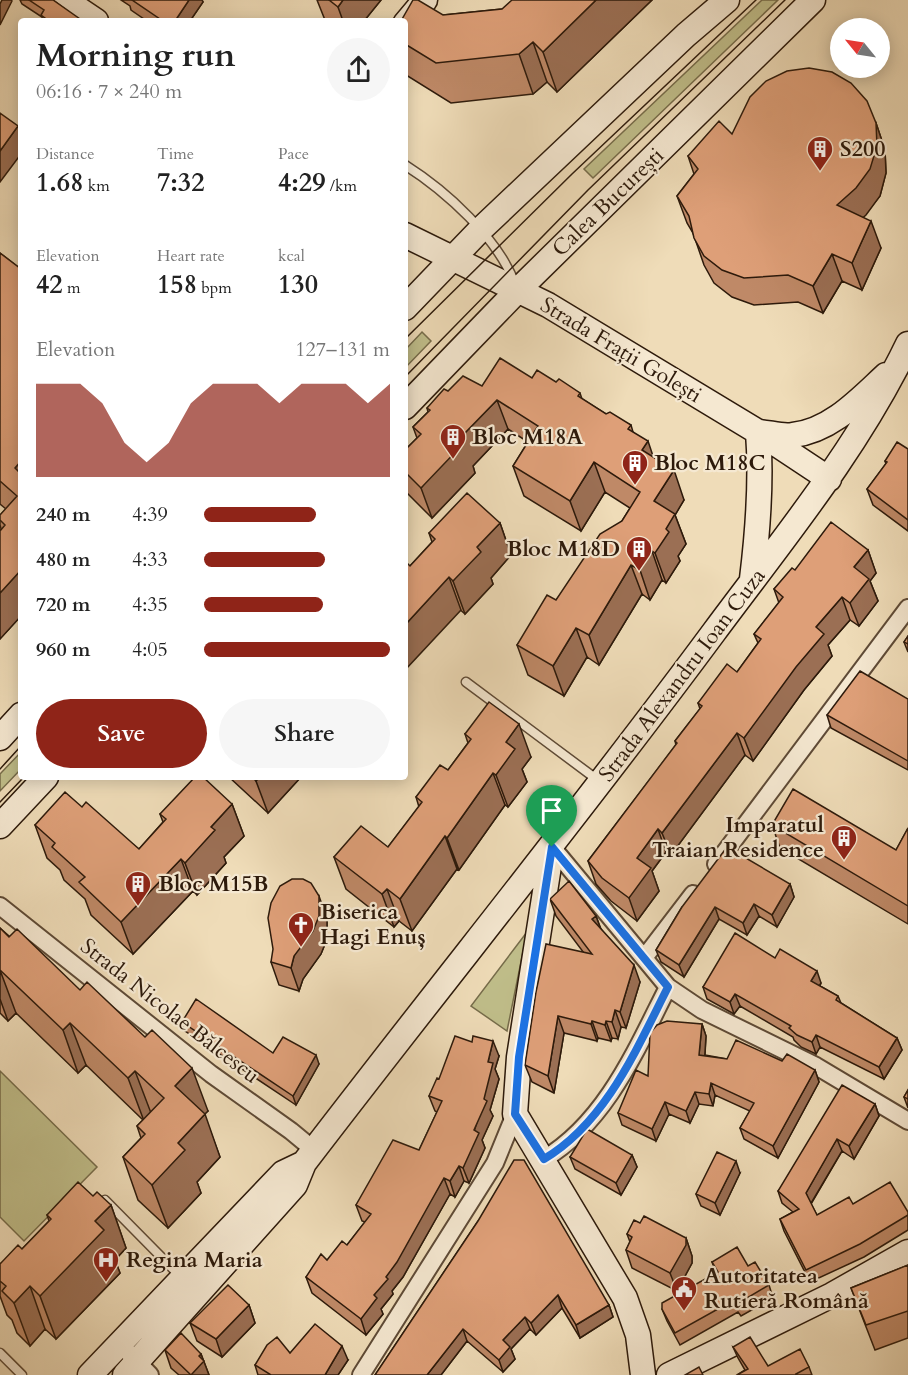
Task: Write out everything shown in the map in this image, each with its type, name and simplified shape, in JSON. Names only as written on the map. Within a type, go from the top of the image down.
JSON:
[{"type":"main road","points":[[65,0],[92,18]]},
{"type":"main road","points":[[408,20],[425,0]]},
{"type":"main road","points":[[408,305],[480,230],[686,35],[727,0]]},
{"type":"main road","name":"Calea București","points":[[408,404],[518,290],[813,0]]},
{"type":"main road","name":"Strada Frații Golești","points":[[408,237],[548,305],[758,432],[829,479]]},
{"type":"main road","points":[[752,581],[760,517],[761,471],[758,432],[793,435],[828,423],[854,404],[904,353]]},
{"type":"main road","name":"Strada Alexandru Ioan Cuza","points":[[137,1371],[190,1286],[283,1173],[309,1157],[602,783],[829,479],[871,415],[904,353]]},
{"type":"main road","points":[[0,738],[18,718]]},
{"type":"main road","points":[[0,826],[43,780]]},
{"type":"main road","points":[[552,847],[519,1057],[515,1114],[544,1159],[625,1298],[638,1335],[644,1362],[643,1375]]},
{"type":"main road","points":[[669,1375],[832,1295],[908,1252]]},
{"type":"main road","name":"Strada Alexandru Ioan Cuza","points":[[90,1375],[120,1344],[190,1286]]},
{"type":"street","points":[[644,958],[908,608]]},
{"type":"street","points":[[552,847],[668,987],[702,1010],[816,1066],[908,1121]]},
{"type":"street","name":"Strada Nicolae Bălcescu","points":[[0,906],[211,1074],[291,1131],[309,1157]]},
{"type":"street","points":[[544,1159],[567,1146],[590,1123],[633,1055],[668,987]]},
{"type":"street","points":[[361,1375],[495,1163],[515,1114]]},
{"type":"street","points":[[120,1344],[137,1371]]},
{"type":"lane","points":[[408,167],[452,203],[497,247],[518,290]]},
{"type":"lane","points":[[466,682],[602,783]]},
{"type":"lane","points":[[98,1194],[190,1286]]},
{"type":"lane","points":[[0,1353],[22,1375]]},
{"type":"shaded area","points":[[762,0],[778,0],[593,178],[584,169]]},
{"type":"shaded area","points":[[422,332],[431,341],[408,365],[408,347]]},
{"type":"shaded area","points":[[18,755],[18,772],[0,791],[0,774]]},
{"type":"shaded area","points":[[527,932],[507,1031],[471,1006]]},
{"type":"shaded area","points":[[0,1071],[97,1167],[24,1241],[0,1217]]},
{"type":"building","points":[[29,0],[53,0],[79,18],[45,18],[41,15],[44,10]]},
{"type":"building","points":[[132,0],[189,0],[177,18],[159,18]]},
{"type":"building","points":[[329,0],[343,0],[338,7]]},
{"type":"building","points":[[413,0],[418,0],[443,15],[502,9],[512,0],[596,0],[543,52],[533,42],[519,54],[436,63],[408,46],[408,18],[403,18]]},
{"type":"building","points":[[809,68],[830,72],[830,78],[842,78],[851,83],[867,101],[876,123],[877,146],[870,169],[856,188],[837,205],[871,221],[852,263],[832,254],[813,286],[788,275],[744,278],[722,270],[704,256],[694,238],[689,216],[677,196],[698,169],[688,156],[719,121],[732,134],[750,97],[766,81],[787,71]]},
{"type":"building","points":[[0,113],[18,126],[0,151]]},
{"type":"building","points":[[0,253],[18,267],[18,464],[15,468],[18,471],[18,573],[0,593],[0,531],[5,525],[0,520],[0,515],[17,496],[0,481]]},
{"type":"building","points":[[500,358],[532,378],[537,370],[556,382],[559,379],[580,393],[578,396],[606,414],[610,412],[631,425],[628,429],[648,441],[642,450],[674,470],[654,501],[675,514],[666,529],[669,532],[655,553],[652,551],[640,570],[631,565],[589,635],[576,628],[553,666],[517,645],[547,595],[556,600],[600,534],[622,521],[640,492],[594,462],[570,501],[513,466],[538,426],[497,400],[460,438],[464,443],[421,488],[408,475],[408,447],[421,434],[413,427],[430,410],[427,408],[444,389],[448,391],[463,376],[482,386]]},
{"type":"building","points":[[897,442],[908,449],[908,520],[867,489],[887,462],[885,461]]},
{"type":"building","points":[[467,493],[500,523],[477,547],[481,552],[453,581],[449,577],[408,622],[408,564],[410,566],[435,539],[429,533]]},
{"type":"building","points":[[831,522],[868,550],[854,567],[869,579],[850,603],[842,597],[816,627],[824,634],[796,667],[744,738],[737,733],[662,833],[658,829],[637,858],[651,868],[629,898],[602,878],[588,861],[677,743],[675,741],[702,706],[698,703],[727,664],[737,672],[761,639],[754,634],[783,597],[774,589],[792,568],[795,570]]},
{"type":"building","points":[[860,671],[908,699],[908,761],[827,715]]},
{"type":"building","points":[[489,702],[519,724],[506,742],[515,749],[496,775],[493,773],[400,899],[387,889],[382,894],[334,857],[361,826],[388,847],[422,802],[416,797],[440,765],[448,770],[471,739],[465,734]]},
{"type":"building","points":[[192,780],[206,780],[232,804],[211,827],[215,830],[185,863],[181,859],[121,922],[79,882],[85,877],[52,847],[55,843],[35,825],[65,792],[82,807],[86,802],[139,849],[166,819],[160,814]]},
{"type":"building","points":[[793,789],[896,850],[908,828],[908,906],[772,825]]},
{"type":"building","points":[[727,847],[790,884],[772,915],[754,904],[743,923],[715,907],[679,965],[656,950],[682,907]]},
{"type":"building","points":[[292,879],[303,879],[311,883],[319,896],[319,916],[313,931],[294,956],[291,968],[271,962],[273,949],[268,918],[271,903],[280,886]]},
{"type":"building","points":[[569,881],[596,916],[592,919],[634,965],[620,1012],[615,1010],[612,1022],[606,1021],[605,1025],[592,1021],[591,1024],[558,1016],[548,1076],[525,1065],[546,944],[592,954],[550,899]]},
{"type":"building","points":[[0,928],[9,937],[17,929],[80,990],[87,982],[145,1037],[152,1030],[192,1068],[175,1086],[205,1114],[178,1143],[185,1150],[152,1185],[123,1157],[145,1134],[137,1126],[164,1098],[135,1071],[128,1078],[70,1023],[63,1030],[0,970]]},
{"type":"building","points":[[735,933],[775,958],[780,949],[817,971],[811,981],[838,996],[836,1000],[897,1038],[879,1067],[816,1035],[812,1042],[797,1035],[789,1028],[791,1026],[735,994],[730,1002],[703,987]]},
{"type":"building","points":[[196,999],[273,1053],[283,1037],[316,1055],[293,1096],[182,1022]]},
{"type":"building","points":[[667,1021],[702,1024],[699,1055],[727,1059],[736,1040],[782,1061],[787,1054],[815,1070],[773,1146],[740,1128],[754,1103],[711,1083],[709,1094],[695,1092],[686,1111],[665,1102],[652,1129],[618,1113],[636,1070],[648,1076],[650,1033],[657,1025]]},
{"type":"building","points":[[455,1036],[472,1042],[473,1036],[493,1041],[488,1062],[493,1063],[484,1099],[487,1101],[474,1130],[479,1133],[463,1168],[459,1166],[450,1181],[444,1178],[397,1262],[386,1277],[388,1279],[374,1295],[377,1298],[361,1319],[306,1277],[321,1254],[327,1260],[342,1241],[347,1245],[371,1214],[356,1205],[393,1140],[419,1150],[442,1101],[429,1096],[437,1078],[439,1079]]},
{"type":"building","points":[[842,1085],[875,1104],[849,1146],[837,1139],[806,1193],[817,1215],[849,1197],[853,1204],[890,1182],[908,1215],[860,1244],[806,1270],[780,1219],[799,1209],[778,1191]]},
{"type":"building","points":[[587,1129],[632,1155],[616,1183],[570,1157]]},
{"type":"building","points":[[717,1152],[736,1161],[715,1203],[696,1194]]},
{"type":"building","points":[[514,1160],[524,1160],[609,1305],[576,1325],[558,1295],[531,1323],[525,1317],[503,1340],[510,1347],[499,1360],[463,1329],[427,1375],[375,1375],[478,1221]]},
{"type":"building","points":[[78,1182],[93,1196],[97,1192],[111,1205],[95,1221],[104,1230],[40,1296],[30,1286],[14,1303],[2,1291],[6,1286],[0,1281],[0,1264],[18,1245],[22,1249],[51,1219],[47,1215]]},
{"type":"building","points":[[644,1216],[686,1238],[686,1245],[670,1273],[626,1250],[632,1237],[627,1234],[634,1220],[640,1223]]},
{"type":"building","points":[[737,1247],[748,1266],[755,1262],[769,1285],[737,1304],[734,1300],[675,1333],[662,1309],[662,1303],[718,1272],[712,1262]]},
{"type":"building","points":[[908,1265],[908,1311],[866,1325],[851,1288]]},
{"type":"building","points":[[228,1285],[249,1305],[216,1339],[190,1323]]},
{"type":"building","points":[[315,1324],[342,1346],[325,1375],[271,1375],[255,1365],[267,1345],[277,1337],[290,1353]]},
{"type":"building","points":[[181,1333],[201,1354],[199,1356],[204,1361],[191,1375],[165,1350]]},
{"type":"building","points":[[750,1337],[768,1366],[800,1349],[809,1367],[797,1375],[737,1375],[748,1369],[733,1347]]},
{"type":"building","points":[[699,1367],[703,1375],[685,1375]]},
{"type":"tram line","points":[[408,336],[572,174],[756,0]]},
{"type":"tram line","points":[[408,374],[588,190],[785,0]]},
{"type":"tram line","points":[[0,769],[18,749]]},
{"type":"tram line","points":[[0,802],[21,780]]},
{"type":"place","name":"S200","points":[[820,172]]},
{"type":"place","name":"Bloc M18A","points":[[453,460]]},
{"type":"place","name":"Bloc M18C","points":[[635,486]]},
{"type":"place","name":"Bloc M18D","points":[[639,572]]},
{"type":"place","name":"Imparatul Traian Residence","points":[[844,861]]},
{"type":"place","name":"Bloc M15B","points":[[138,907]]},
{"type":"place","name":"Biserica Hagi Enuș","points":[[301,948]]},
{"type":"place","name":"Regina Maria","points":[[106,1283]]},
{"type":"place","name":"Autoritatea Rutieră Română","points":[[684,1312]]},
{"type":"route","points":[[552,847],[668,987],[633,1055],[590,1123],[567,1146],[544,1159],[515,1114],[519,1057],[552,847]]}]
